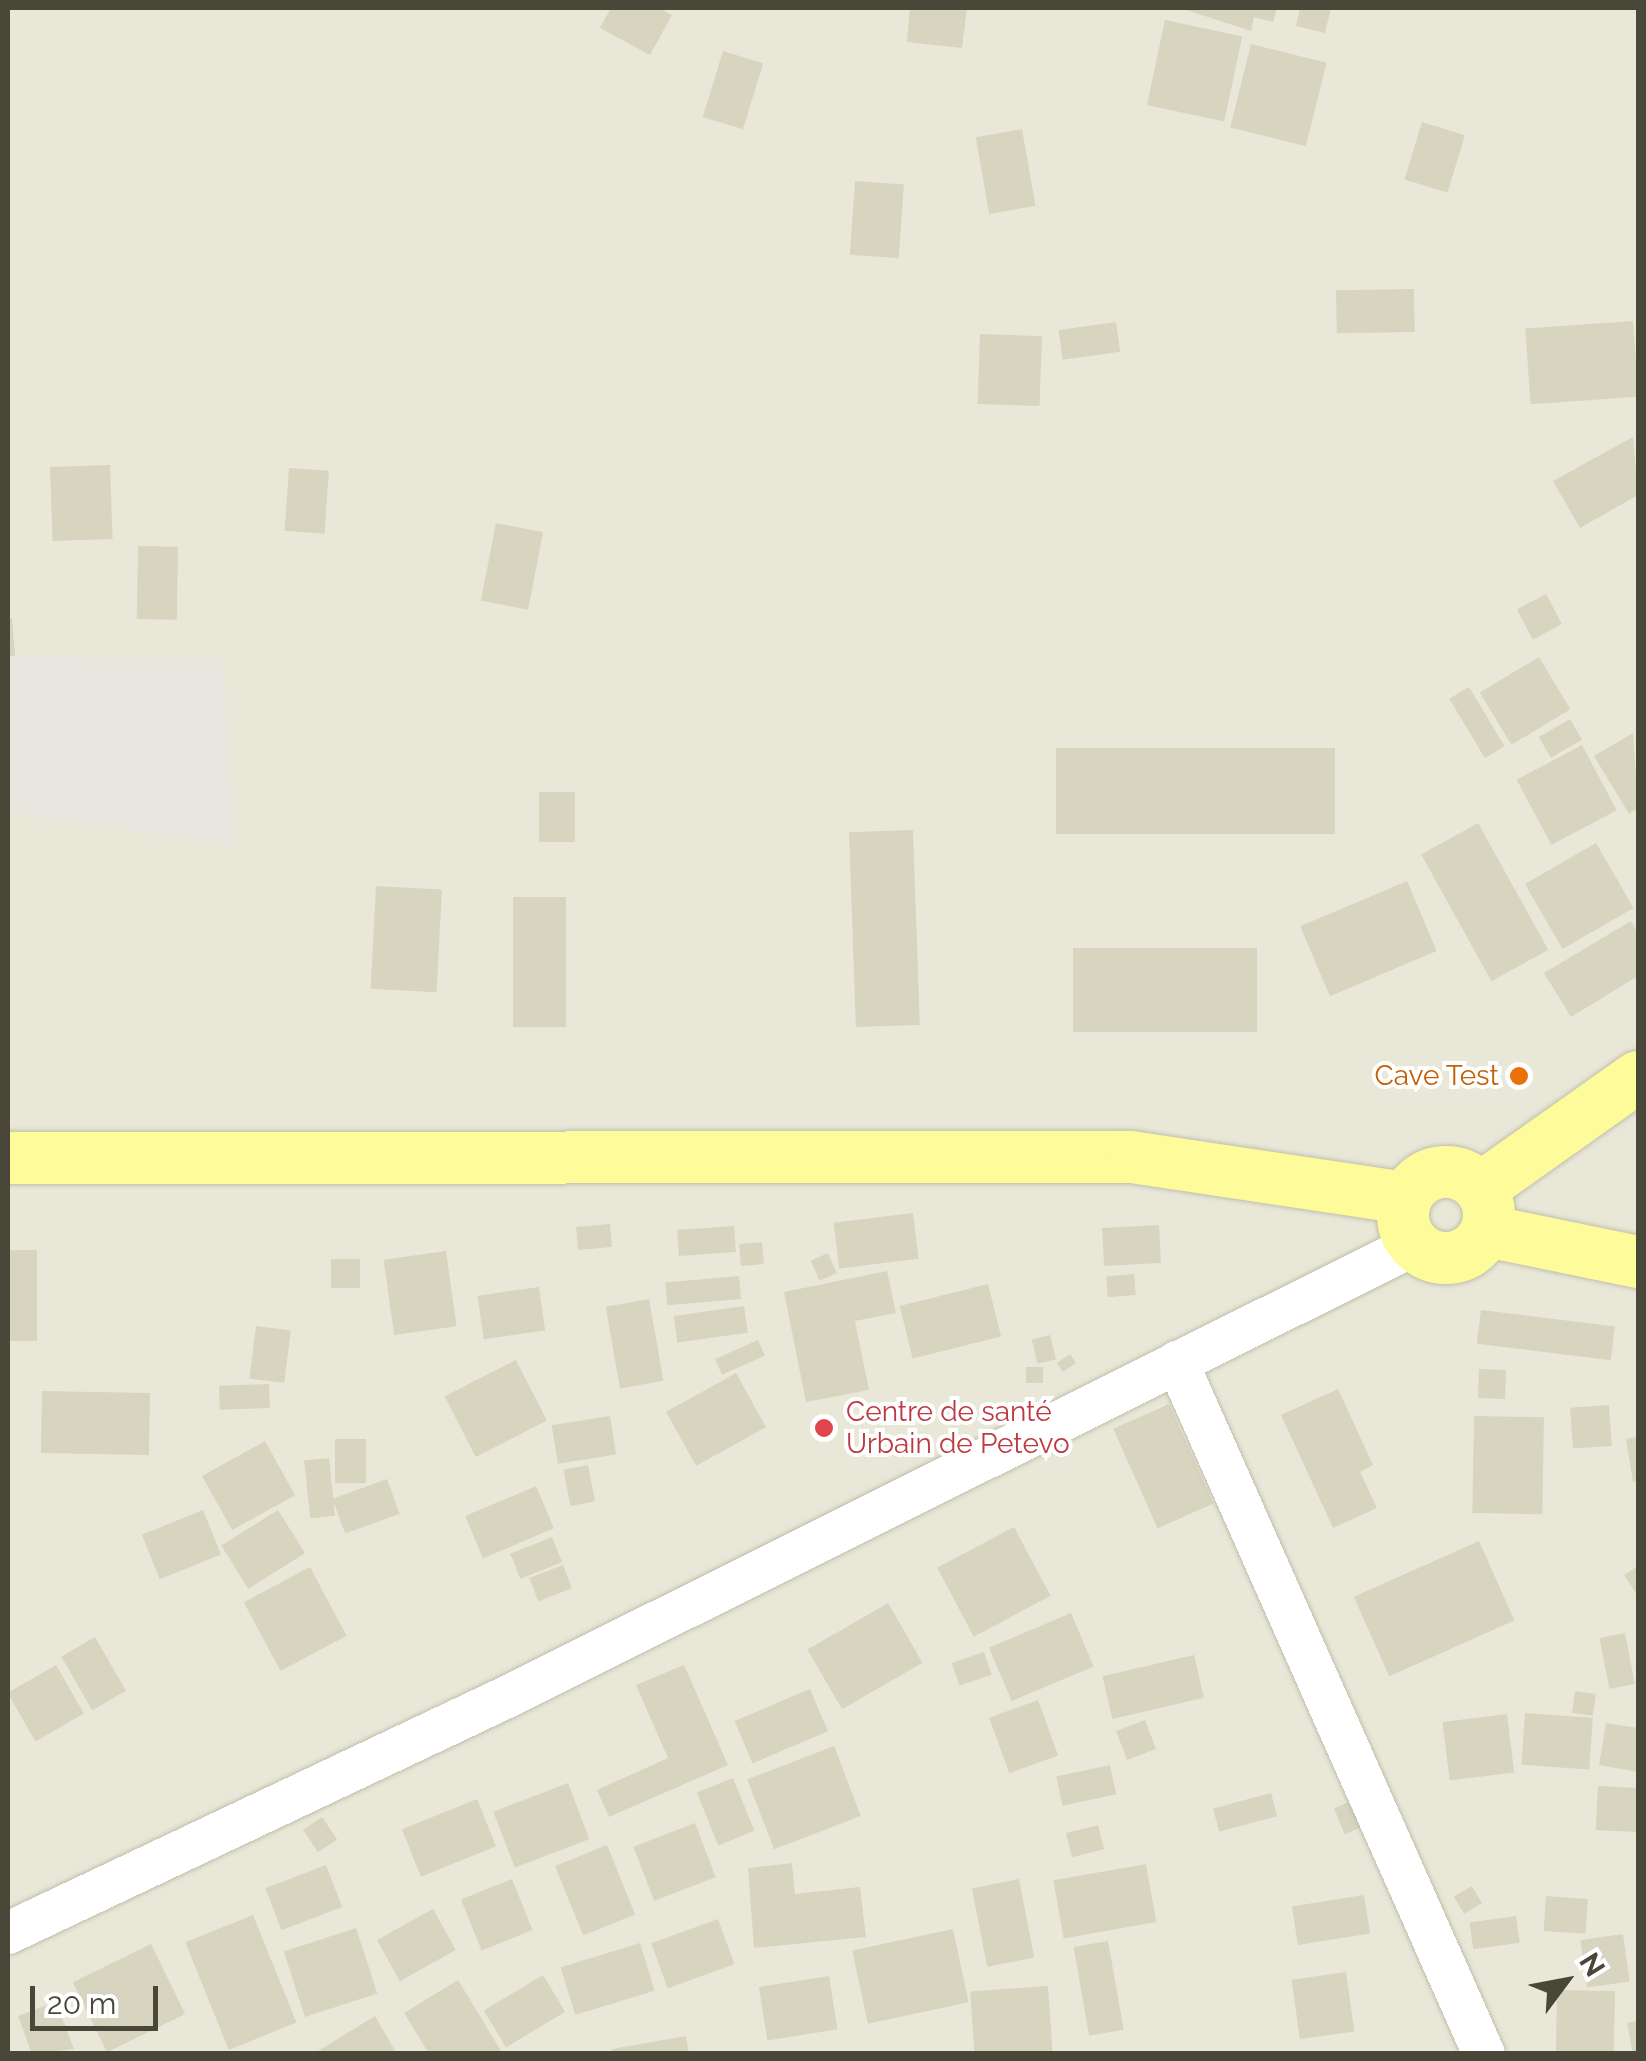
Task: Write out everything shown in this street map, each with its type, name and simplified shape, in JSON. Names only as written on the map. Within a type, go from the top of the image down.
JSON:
[{"type":"main road","points":[[8,1158],[1131,1157],[1410,1222],[1446,1258],[1463,1255],[1484,1209],[1638,1077]]},
{"type":"main road","points":[[1410,1222],[1419,1180],[1439,1171],[1462,1174],[1484,1209],[1638,1262]]},
{"type":"street","points":[[8,1933],[511,1694],[1177,1362],[1410,1222]]},
{"type":"street","points":[[1177,1362],[1484,2054]]},
{"type":"shaded area","points":[[8,8],[1638,8],[1638,2054],[8,2054]]},
{"type":"shaded area","points":[[8,657],[223,658],[235,846],[8,812]]},
{"type":"building","points":[[611,8],[659,8],[672,15],[650,55],[600,28]]},
{"type":"building","points":[[910,8],[967,8],[962,48],[907,42]]},
{"type":"building","points":[[1180,8],[1277,8],[1273,22],[1254,17],[1251,31]]},
{"type":"building","points":[[1300,8],[1331,8],[1325,33],[1296,26]]},
{"type":"building","points":[[1165,20],[1242,36],[1224,122],[1147,105]]},
{"type":"building","points":[[1251,44],[1327,63],[1306,146],[1230,127]]},
{"type":"building","points":[[723,51],[763,63],[743,129],[703,117]]},
{"type":"building","points":[[1422,122],[1465,135],[1447,193],[1404,179]]},
{"type":"building","points":[[1022,129],[1036,206],[989,214],[976,137]]},
{"type":"building","points":[[855,181],[904,184],[899,258],[850,255]]},
{"type":"building","points":[[1414,289],[1415,332],[1337,333],[1336,290]]},
{"type":"building","points":[[1633,321],[1638,397],[1531,404],[1525,329]]},
{"type":"building","points":[[1116,322],[1120,352],[1063,360],[1059,330]]},
{"type":"building","points":[[980,334],[1042,336],[1040,406],[978,404]]},
{"type":"building","points":[[1633,437],[1638,495],[1580,528],[1553,481]]},
{"type":"building","points":[[110,465],[113,539],[53,541],[50,467]]},
{"type":"building","points":[[289,468],[329,471],[325,534],[285,531]]},
{"type":"building","points":[[496,523],[543,532],[528,610],[481,601]]},
{"type":"building","points":[[138,546],[178,547],[177,620],[137,619]]},
{"type":"building","points":[[1546,594],[1562,624],[1533,640],[1517,609]]},
{"type":"building","points":[[8,618],[12,618],[15,656],[8,656]]},
{"type":"building","points":[[1539,657],[1570,709],[1511,745],[1480,693]]},
{"type":"building","points":[[1469,687],[1505,746],[1485,758],[1449,699]]},
{"type":"building","points":[[1570,719],[1582,740],[1551,758],[1539,737]]},
{"type":"building","points":[[1633,733],[1638,808],[1629,814],[1594,756]]},
{"type":"building","points":[[1582,745],[1617,810],[1551,845],[1517,780]]},
{"type":"building","points":[[1056,748],[1335,748],[1335,834],[1056,834]]},
{"type":"building","points":[[539,792],[575,792],[575,842],[539,842]]},
{"type":"building","points":[[1478,823],[1548,950],[1491,981],[1421,855]]},
{"type":"building","points":[[913,830],[920,1025],[856,1027],[849,832]]},
{"type":"building","points":[[1596,843],[1634,908],[1562,949],[1525,884]]},
{"type":"building","points":[[1407,881],[1437,951],[1330,996],[1300,926]]},
{"type":"building","points":[[376,886],[442,889],[437,992],[371,989]]},
{"type":"building","points":[[513,897],[566,897],[566,1027],[513,1027]]},
{"type":"building","points":[[1631,921],[1638,934],[1638,976],[1571,1017],[1544,973]]},
{"type":"building","points":[[1073,948],[1257,948],[1257,1032],[1073,1032]]},
{"type":"building","points":[[913,1213],[919,1259],[839,1268],[834,1223]]},
{"type":"building","points":[[610,1224],[612,1247],[578,1250],[576,1227]]},
{"type":"building","points":[[1159,1225],[1161,1263],[1104,1266],[1102,1228]]},
{"type":"building","points":[[734,1226],[736,1252],[679,1256],[677,1230]]},
{"type":"building","points":[[762,1242],[764,1264],[741,1266],[739,1244]]},
{"type":"building","points":[[8,1250],[37,1250],[37,1341],[8,1341]]},
{"type":"building","points":[[446,1251],[457,1326],[394,1335],[384,1260]]},
{"type":"building","points":[[828,1253],[837,1273],[820,1281],[811,1261]]},
{"type":"building","points":[[331,1259],[360,1259],[360,1288],[331,1288]]},
{"type":"building","points":[[887,1271],[896,1313],[855,1321],[869,1390],[806,1402],[784,1292]]},
{"type":"building","points":[[1134,1274],[1136,1295],[1108,1297],[1106,1276]]},
{"type":"building","points":[[739,1276],[741,1299],[667,1305],[665,1282]]},
{"type":"building","points":[[988,1284],[1001,1336],[913,1358],[900,1306]]},
{"type":"building","points":[[539,1287],[545,1331],[484,1339],[478,1296]]},
{"type":"building","points":[[649,1299],[663,1381],[620,1388],[606,1307]]},
{"type":"building","points":[[744,1306],[748,1333],[677,1343],[674,1316]]},
{"type":"building","points":[[1481,1310],[1615,1326],[1611,1360],[1477,1344]]},
{"type":"building","points":[[256,1326],[291,1330],[284,1383],[250,1379]]},
{"type":"building","points":[[1050,1335],[1056,1359],[1038,1364],[1032,1340]]},
{"type":"building","points":[[758,1340],[765,1356],[722,1375],[715,1359]]},
{"type":"building","points":[[1070,1354],[1076,1363],[1063,1372],[1057,1363]]},
{"type":"building","points":[[516,1360],[547,1421],[476,1457],[445,1396]]},
{"type":"building","points":[[1026,1367],[1043,1367],[1043,1383],[1026,1383]]},
{"type":"building","points":[[1479,1369],[1506,1370],[1505,1399],[1478,1398]]},
{"type":"building","points":[[736,1373],[766,1427],[696,1466],[666,1412]]},
{"type":"building","points":[[269,1384],[270,1408],[220,1410],[219,1386]]},
{"type":"building","points":[[1338,1389],[1373,1465],[1360,1472],[1377,1508],[1333,1528],[1281,1415]]},
{"type":"building","points":[[42,1391],[150,1393],[149,1455],[41,1453]]},
{"type":"building","points":[[1169,1404],[1213,1504],[1158,1528],[1113,1429]]},
{"type":"building","points":[[1609,1405],[1612,1446],[1573,1449],[1570,1408]]},
{"type":"building","points":[[610,1416],[616,1455],[558,1464],[552,1425]]},
{"type":"building","points":[[1474,1416],[1544,1417],[1542,1514],[1472,1513]]},
{"type":"building","points":[[1638,1437],[1638,1481],[1633,1482],[1626,1439]]},
{"type":"building","points":[[335,1439],[366,1439],[366,1483],[335,1483]]},
{"type":"building","points":[[265,1441],[295,1495],[232,1530],[202,1476]]},
{"type":"building","points":[[329,1458],[335,1516],[310,1518],[304,1461]]},
{"type":"building","points":[[588,1465],[595,1501],[571,1506],[563,1470]]},
{"type":"building","points":[[387,1479],[400,1514],[345,1534],[332,1499]]},
{"type":"building","points":[[536,1486],[554,1528],[483,1558],[465,1516]]},
{"type":"building","points":[[203,1510],[221,1555],[160,1579],[142,1535]]},
{"type":"building","points":[[278,1510],[305,1553],[248,1589],[221,1546]]},
{"type":"building","points":[[1014,1527],[1051,1596],[974,1637],[937,1568]]},
{"type":"building","points":[[552,1537],[562,1562],[520,1579],[510,1554]]},
{"type":"building","points":[[1479,1541],[1514,1620],[1389,1676],[1354,1597]]},
{"type":"building","points":[[563,1565],[572,1588],[538,1601],[529,1578]]},
{"type":"building","points":[[1638,1566],[1638,1596],[1624,1575]]},
{"type":"building","points":[[310,1567],[347,1636],[280,1671],[244,1602]]},
{"type":"building","points":[[888,1603],[923,1663],[842,1709],[807,1650]]},
{"type":"building","points":[[1071,1613],[1094,1666],[1012,1701],[989,1648]]},
{"type":"building","points":[[1625,1633],[1635,1684],[1609,1689],[1599,1638]]},
{"type":"building","points":[[95,1637],[126,1691],[92,1710],[61,1656]]},
{"type":"building","points":[[984,1652],[992,1675],[960,1686],[952,1663]]},
{"type":"building","points":[[1194,1655],[1204,1698],[1112,1719],[1102,1676]]},
{"type":"building","points":[[56,1665],[84,1713],[36,1741],[8,1693]]},
{"type":"building","points":[[684,1665],[728,1765],[609,1817],[597,1790],[668,1758],[636,1685]]},
{"type":"building","points":[[810,1689],[828,1731],[752,1763],[735,1721]]},
{"type":"building","points":[[1575,1691],[1596,1694],[1593,1716],[1572,1713]]},
{"type":"building","points":[[1038,1700],[1058,1755],[1009,1773],[989,1718]]},
{"type":"building","points":[[1525,1713],[1593,1718],[1589,1770],[1521,1765]]},
{"type":"building","points":[[1507,1714],[1514,1773],[1450,1780],[1442,1722]]},
{"type":"building","points":[[1145,1720],[1156,1749],[1127,1760],[1116,1731]]},
{"type":"building","points":[[1606,1723],[1638,1728],[1638,1772],[1599,1765]]},
{"type":"building","points":[[834,1746],[861,1816],[774,1849],[747,1779]]},
{"type":"building","points":[[1110,1765],[1116,1794],[1062,1806],[1056,1776]]},
{"type":"building","points":[[733,1778],[754,1831],[718,1845],[697,1793]]},
{"type":"building","points":[[568,1783],[590,1839],[515,1868],[493,1812]]},
{"type":"building","points":[[1598,1786],[1638,1788],[1636,1832],[1596,1830]]},
{"type":"building","points":[[1271,1793],[1277,1816],[1219,1832],[1213,1809]]},
{"type":"building","points":[[477,1799],[496,1846],[421,1877],[402,1829]]},
{"type":"building","points":[[1356,1799],[1367,1825],[1345,1834],[1334,1808]]},
{"type":"building","points":[[322,1817],[337,1839],[318,1852],[303,1830]]},
{"type":"building","points":[[695,1823],[716,1877],[654,1901],[633,1847]]},
{"type":"building","points":[[1098,1825],[1104,1849],[1072,1857],[1066,1833]]},
{"type":"building","points":[[607,1845],[635,1915],[583,1936],[555,1866]]},
{"type":"building","points":[[792,1863],[795,1894],[860,1887],[866,1937],[754,1948],[748,1868]]},
{"type":"building","points":[[1146,1864],[1156,1922],[1064,1938],[1053,1880]]},
{"type":"building","points":[[326,1865],[342,1907],[281,1930],[265,1888]]},
{"type":"building","points":[[512,1879],[533,1930],[482,1951],[461,1900]]},
{"type":"building","points":[[1019,1879],[1034,1958],[987,1967],[972,1888]]},
{"type":"building","points":[[1472,1886],[1482,1903],[1464,1914],[1454,1897]]},
{"type":"building","points":[[1364,1895],[1370,1934],[1298,1945],[1292,1906]]},
{"type":"building","points":[[1546,1896],[1588,1899],[1585,1934],[1544,1931]]},
{"type":"building","points":[[433,1909],[456,1950],[400,1981],[377,1940]]},
{"type":"building","points":[[253,1915],[296,2023],[229,2050],[185,1942]]},
{"type":"building","points":[[1516,1916],[1520,1943],[1473,1949],[1469,1923]]},
{"type":"building","points":[[718,1919],[734,1964],[668,1988],[651,1943]]},
{"type":"building","points":[[356,1928],[377,1994],[305,2017],[284,1951]]},
{"type":"building","points":[[953,1929],[969,2002],[868,2024],[852,1950]]},
{"type":"building","points":[[1623,1934],[1630,1982],[1587,1988],[1580,1940]]},
{"type":"building","points":[[1108,1941],[1124,2030],[1089,2036],[1074,1947]]},
{"type":"building","points":[[640,1943],[655,1991],[575,2015],[561,1967]]},
{"type":"building","points":[[151,1944],[185,2014],[107,2052],[73,1982]]},
{"type":"building","points":[[1346,1972],[1354,2031],[1300,2039],[1292,1980]]},
{"type":"building","points":[[543,1975],[565,2012],[506,2047],[484,2011]]},
{"type":"building","points":[[829,1976],[837,2029],[767,2040],[759,1987]]},
{"type":"building","points":[[458,1980],[503,2054],[429,2054],[404,2013]]},
{"type":"building","points":[[1048,1986],[1053,2054],[975,2054],[970,1991]]},
{"type":"building","points":[[1557,1990],[1615,1991],[1614,2054],[1556,2054]]},
{"type":"building","points":[[56,2002],[74,2049],[32,2054],[18,2016]]},
{"type":"building","points":[[375,2016],[397,2054],[313,2054]]},
{"type":"building","points":[[1638,2021],[1638,2054],[1633,2054],[1627,2023]]},
{"type":"building","points":[[686,2036],[689,2054],[612,2054],[612,2049]]},
{"type":"place","name":"Cave Test","points":[[1519,1076]]},
{"type":"place","name":"Centre de santé Urbain de Petevo","points":[[824,1428]]}]
